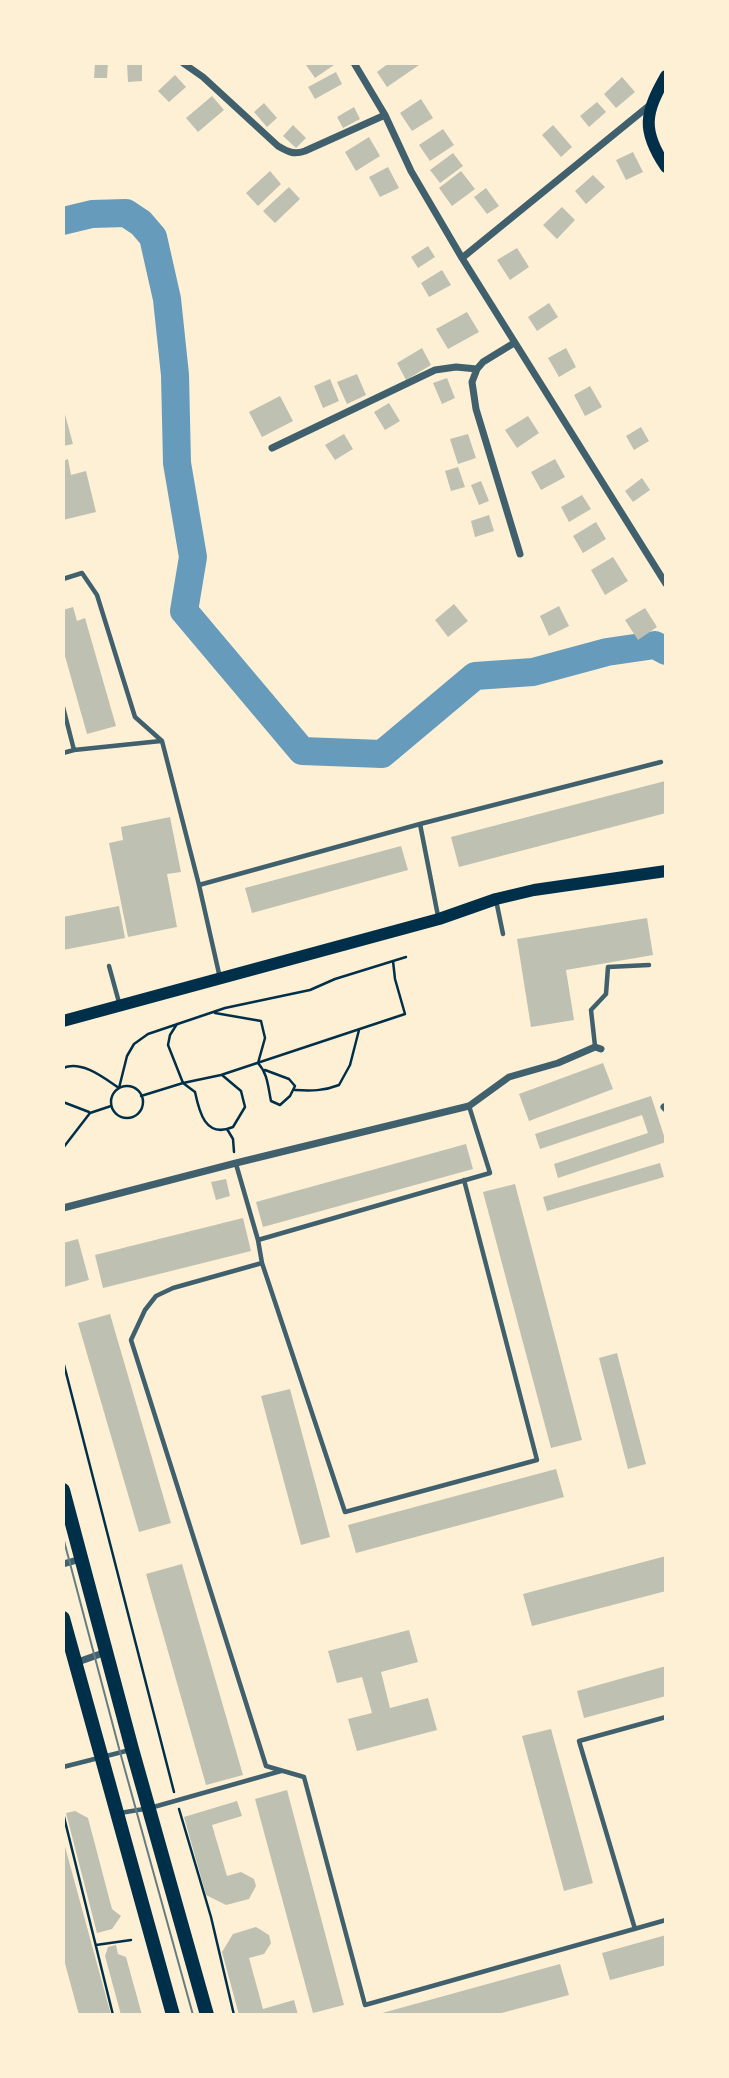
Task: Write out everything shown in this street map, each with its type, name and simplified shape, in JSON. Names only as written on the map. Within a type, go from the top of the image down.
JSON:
[{"type":"main road","points":[[666,76],[651,104],[648,123],[650,135],[666,167]]},
{"type":"main road","points":[[63,1021],[439,919],[496,899],[534,890],[666,871]]},
{"type":"main road","points":[[63,1490],[207,2015]]},
{"type":"main road","points":[[63,1618],[173,2015]]},
{"type":"street","points":[[183,63],[203,77],[287,152],[297,154],[384,115]]},
{"type":"street","points":[[354,63],[384,115],[411,171],[462,258],[666,584]]},
{"type":"street","points":[[462,258],[651,104]]},
{"type":"street","points":[[514,343],[483,362],[472,382],[476,409],[520,554]]},
{"type":"street","points":[[272,448],[435,370],[456,367],[477,369]]},
{"type":"street","points":[[63,1208],[469,1106],[509,1077],[598,1048]]},
{"type":"street","points":[[63,1564],[82,1559]]},
{"type":"street","points":[[75,1663],[107,1652]]},
{"type":"lane","points":[[63,579],[82,573],[97,595],[135,717],[162,741],[220,979]]},
{"type":"lane","points":[[63,707],[74,750]]},
{"type":"lane","points":[[63,753],[162,741]]},
{"type":"lane","points":[[199,885],[661,762]]},
{"type":"lane","points":[[420,824],[439,919]]},
{"type":"lane","points":[[496,899],[503,934]]},
{"type":"lane","points":[[598,1048],[591,1010],[606,994],[608,967],[649,965]]},
{"type":"lane","points":[[108,966],[120,1006]]},
{"type":"lane","points":[[258,1240],[490,1173],[469,1106]]},
{"type":"lane","points":[[236,1163],[262,1263],[345,1512],[537,1460],[464,1180]]},
{"type":"lane","points":[[262,1263],[173,1288],[156,1296],[145,1310],[131,1340],[266,1766],[304,1777],[365,2005],[666,1920]]},
{"type":"lane","points":[[635,1928],[579,1741],[666,1717]]},
{"type":"lane","points":[[63,1767],[132,1749]]},
{"type":"lane","points":[[117,1814],[177,1801],[282,1770]]},
{"type":"path","points":[[63,1068],[77,1066],[119,1088],[134,1088],[141,1096],[142,1106],[132,1117],[121,1117],[113,1111],[112,1096],[119,1088],[127,1056],[134,1044],[148,1034],[212,1012],[310,990],[335,979],[406,957]]},
{"type":"path","points":[[141,1096],[221,1075],[405,1014],[393,961]]},
{"type":"path","points":[[212,1012],[261,1021],[265,1038],[258,1063]]},
{"type":"path","points":[[177,1024],[170,1035],[168,1045],[183,1083],[195,1092],[200,1115],[206,1123],[214,1128],[227,1129],[233,1127],[245,1107],[241,1091],[221,1075]]},
{"type":"path","points":[[265,1070],[271,1101],[280,1105],[295,1090],[327,1090],[339,1085],[350,1065],[359,1030]]},
{"type":"path","points":[[258,1063],[265,1070],[289,1079],[295,1090]]},
{"type":"path","points":[[63,1102],[90,1113]]},
{"type":"path","points":[[63,1148],[90,1113],[111,1106]]},
{"type":"path","points":[[227,1129],[233,1139],[236,1163]]},
{"type":"path","points":[[63,1361],[177,1801],[211,1917],[234,2015]]},
{"type":"path","points":[[63,1813],[113,2015]]},
{"type":"path","points":[[96,1945],[131,1940]]},
{"type":"building","points":[[95,63],[108,63],[107,78],[94,78]]},
{"type":"building","points":[[127,63],[142,63],[142,81],[128,82]]},
{"type":"building","points":[[389,63],[422,63],[387,87],[377,72]]},
{"type":"building","points":[[306,65],[334,65],[315,78]]},
{"type":"building","points":[[336,72],[342,84],[315,99],[308,87]]},
{"type":"building","points":[[175,75],[186,87],[169,102],[158,91]]},
{"type":"building","points":[[622,77],[635,92],[616,108],[604,94]]},
{"type":"building","points":[[212,96],[224,110],[198,132],[186,118]]},
{"type":"building","points":[[421,99],[433,118],[412,131],[400,113]]},
{"type":"building","points":[[597,102],[606,112],[589,127],[580,116]]},
{"type":"building","points":[[264,103],[277,118],[267,127],[254,112]]},
{"type":"building","points":[[354,107],[360,119],[343,128],[337,117]]},
{"type":"building","points":[[293,125],[306,138],[296,148],[283,136]]},
{"type":"building","points":[[553,125],[572,147],[561,157],[542,135]]},
{"type":"building","points":[[443,129],[454,145],[430,161],[419,145]]},
{"type":"building","points":[[369,137],[380,156],[356,171],[345,152]]},
{"type":"building","points":[[633,152],[643,172],[626,180],[616,160]]},
{"type":"building","points":[[453,153],[463,166],[440,183],[430,170]]},
{"type":"building","points":[[388,167],[399,188],[380,197],[369,177]]},
{"type":"building","points":[[270,171],[281,184],[258,206],[246,193]]},
{"type":"building","points":[[461,171],[475,189],[452,206],[439,188]]},
{"type":"building","points":[[593,175],[605,187],[586,204],[575,191]]},
{"type":"building","points":[[289,187],[300,199],[275,223],[263,211]]},
{"type":"building","points":[[486,188],[499,206],[487,214],[474,197]]},
{"type":"building","points":[[562,207],[575,220],[557,239],[543,225]]},
{"type":"building","points":[[428,246],[435,257],[418,268],[411,257]]},
{"type":"building","points":[[517,248],[529,267],[510,280],[497,260]]},
{"type":"building","points":[[442,270],[451,285],[429,297],[421,283]]},
{"type":"building","points":[[549,303],[558,317],[537,331],[528,317]]},
{"type":"building","points":[[467,312],[479,332],[448,349],[436,329]]},
{"type":"building","points":[[422,348],[431,365],[406,380],[397,363]]},
{"type":"building","points":[[566,348],[576,367],[559,377],[548,358]]},
{"type":"building","points":[[357,374],[366,395],[347,404],[337,382]]},
{"type":"building","points":[[447,378],[455,398],[442,404],[433,383]]},
{"type":"building","points":[[330,379],[339,401],[323,408],[314,386]]},
{"type":"building","points":[[590,386],[602,407],[585,416],[574,395]]},
{"type":"building","points":[[280,396],[293,421],[262,437],[249,412]]},
{"type":"building","points":[[389,403],[400,421],[385,430],[374,412]]},
{"type":"building","points":[[63,407],[73,444],[63,446]]},
{"type":"building","points":[[528,416],[539,433],[517,448],[505,430]]},
{"type":"building","points":[[641,427],[649,441],[634,450],[626,436]]},
{"type":"building","points":[[344,434],[353,449],[335,460],[325,445]]},
{"type":"building","points":[[468,434],[476,458],[458,464],[450,439]]},
{"type":"building","points":[[68,459],[71,475],[86,471],[96,512],[63,520],[63,461]]},
{"type":"building","points":[[555,459],[565,477],[541,490],[531,472]]},
{"type":"building","points":[[458,467],[465,487],[451,491],[445,471]]},
{"type":"building","points":[[642,478],[650,490],[633,502],[625,491]]},
{"type":"building","points":[[481,481],[489,501],[479,505],[471,485]]},
{"type":"building","points":[[582,495],[591,509],[569,522],[561,507]]},
{"type":"building","points":[[489,515],[494,531],[475,537],[471,521]]},
{"type":"building","points":[[596,522],[606,539],[583,553],[573,536]]},
{"type":"building","points":[[613,557],[628,581],[605,595],[591,570]]},
{"type":"building","points":[[454,604],[468,621],[448,637],[435,620]]},
{"type":"building","points":[[559,606],[569,626],[549,636],[540,616]]},
{"type":"building","points":[[73,607],[77,621],[85,618],[116,726],[87,734],[63,649],[63,610]]},
{"type":"building","points":[[645,608],[657,627],[638,640],[625,620]]},
{"type":"building","points":[[665,781],[666,813],[459,867],[451,837]]},
{"type":"building","points":[[170,817],[181,872],[167,874],[177,927],[128,937],[109,843],[123,840],[121,827]]},
{"type":"building","points":[[401,846],[408,870],[252,913],[245,888]]},
{"type":"building","points":[[119,906],[125,938],[63,950],[63,917]]},
{"type":"building","points":[[647,918],[653,955],[566,970],[574,1020],[531,1027],[517,939]]},
{"type":"building","points":[[603,1063],[613,1089],[529,1121],[519,1094]]},
{"type":"building","points":[[651,1096],[666,1142],[558,1178],[554,1164],[648,1133],[642,1115],[540,1149],[535,1134]]},
{"type":"building","points":[[466,1144],[473,1169],[263,1227],[256,1202]]},
{"type":"building","points":[[660,1163],[664,1177],[547,1211],[543,1197]]},
{"type":"building","points":[[226,1179],[230,1196],[216,1200],[211,1182]]},
{"type":"building","points":[[515,1184],[582,1440],[551,1448],[483,1192]]},
{"type":"building","points":[[243,1218],[251,1251],[103,1288],[95,1255]]},
{"type":"building","points":[[78,1239],[89,1280],[64,1287],[63,1243]]},
{"type":"building","points":[[110,1314],[171,1523],[139,1532],[78,1323]]},
{"type":"building","points":[[617,1353],[646,1464],[628,1469],[599,1358]]},
{"type":"building","points":[[290,1389],[330,1537],[301,1545],[261,1396]]},
{"type":"building","points":[[556,1469],[564,1497],[356,1553],[348,1525]]},
{"type":"building","points":[[666,1556],[666,1591],[532,1626],[523,1594]]},
{"type":"building","points":[[182,1564],[243,1775],[206,1785],[146,1574]]},
{"type":"building","points":[[409,1630],[418,1662],[381,1672],[390,1708],[428,1698],[437,1730],[357,1751],[348,1719],[372,1713],[362,1677],[337,1683],[328,1651]]},
{"type":"building","points":[[666,1666],[666,1696],[584,1718],[577,1691]]},
{"type":"building","points":[[551,1729],[593,1883],[564,1891],[522,1736]]},
{"type":"building","points":[[287,1790],[344,2005],[313,2013],[255,1799]]},
{"type":"building","points":[[237,1801],[242,1816],[212,1825],[227,1876],[241,1872],[254,1879],[256,1886],[249,1899],[226,1905],[206,1895],[184,1817]]},
{"type":"building","points":[[75,1811],[88,1818],[112,1909],[121,1916],[112,1929],[97,1933],[66,1813]]},
{"type":"building","points":[[63,1843],[111,2015],[79,2015],[63,1956]]},
{"type":"building","points":[[256,1927],[269,1935],[271,1943],[264,1954],[249,1958],[263,2009],[294,2000],[298,2015],[239,2015],[222,1952],[233,1934]]},
{"type":"building","points":[[666,1935],[666,1965],[610,1980],[602,1953]]},
{"type":"building","points":[[116,1945],[118,1954],[126,1957],[142,2015],[121,2015],[105,1956],[108,1947]]},
{"type":"building","points":[[560,1964],[569,1995],[494,2015],[375,2015]]},
{"type":"waterway","points":[[63,221],[92,214],[126,213],[141,223],[153,237],[167,299],[175,375],[177,463],[193,557],[184,611],[302,751],[382,754],[475,676],[533,672],[607,652],[655,645],[666,651]]},
{"type":"tram line","points":[[63,1537],[193,2015]]}]
